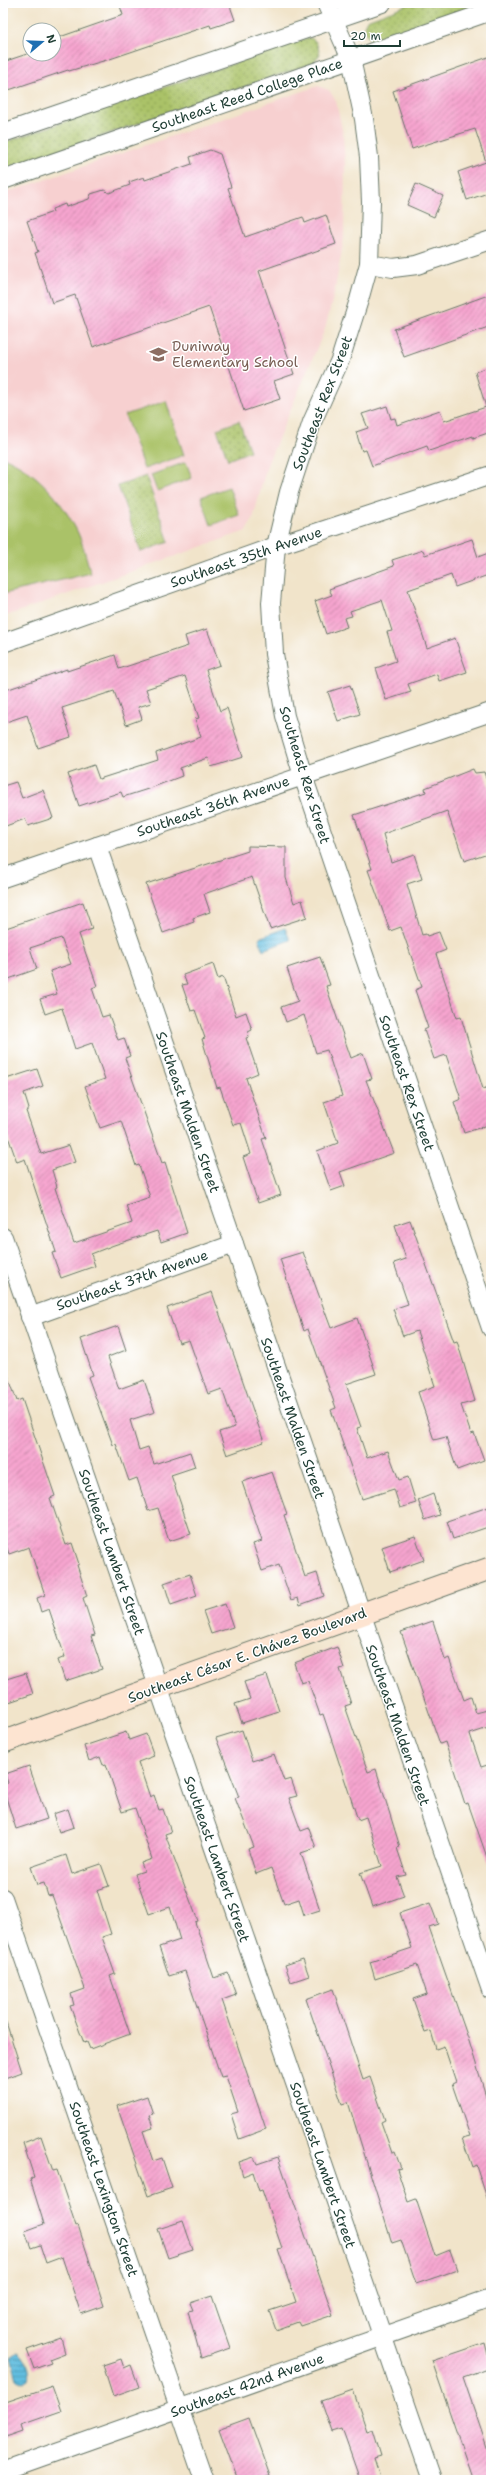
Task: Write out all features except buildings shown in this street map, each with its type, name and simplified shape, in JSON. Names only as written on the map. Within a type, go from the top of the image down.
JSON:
[{"type":"street","name":"Southeast Rex Street","points":[[326,3],[351,59],[364,119],[370,157],[369,264],[340,360],[312,422],[289,492],[276,546],[271,603],[274,654],[284,716],[303,776],[491,1328]]},
{"type":"street","points":[[3,133],[382,3]]},
{"type":"street","name":"Southeast Reed College Place","points":[[3,180],[491,11]]},
{"type":"street","points":[[369,264],[393,268],[417,265],[491,240]]},
{"type":"street","name":"Southeast 35th Avenue","points":[[3,643],[276,546],[491,475]]},
{"type":"street","name":"Southeast 36th Avenue","points":[[3,878],[491,712]]},
{"type":"street","name":"Southeast Malden Street","points":[[97,846],[360,1614],[491,1990]]},
{"type":"street","name":"Southeast Lambert Street","points":[[3,1237],[432,2480]]},
{"type":"street","name":"Southeast 37th Avenue","points":[[30,1317],[234,1244]]},
{"type":"street","name":"Southeast César E. Chávez Boulevard","points":[[3,1742],[491,1568]]},
{"type":"street","name":"Southeast Lexington Street","points":[[3,1898],[204,2480]]},
{"type":"street","name":"Southeast 42nd Avenue","points":[[3,2471],[491,2298]]},
{"type":"shaded area","name":"Duniway Elementary School","points":[[318,86],[329,90],[336,101],[343,134],[345,163],[344,238],[335,289],[325,329],[267,465],[253,519],[246,531],[3,617],[3,194]]},
{"type":"green space","points":[[412,3],[490,3],[379,41],[368,37],[364,26],[367,20]]},
{"type":"green space","points":[[311,38],[316,42],[320,54],[313,63],[3,170],[3,143],[304,39]]},
{"type":"green space","points":[[166,401],[184,455],[144,469],[125,415]]},
{"type":"green space","points":[[239,421],[250,451],[228,460],[217,429]]},
{"type":"green space","points":[[3,457],[26,469],[36,477],[46,486],[62,506],[70,518],[83,545],[91,573],[3,594]]},
{"type":"green space","points":[[186,462],[192,478],[157,491],[151,475]]},
{"type":"green space","points":[[146,476],[169,542],[141,552],[118,486]]},
{"type":"green space","points":[[229,487],[239,515],[211,525],[201,497]]},
{"type":"water","points":[[285,928],[290,940],[263,950],[259,938]]},
{"type":"water","points":[[18,2352],[25,2360],[30,2372],[29,2379],[24,2382],[17,2379],[11,2357]]},
{"type":"place","name":"Duniway Elementary School","points":[[159,354]]}]
